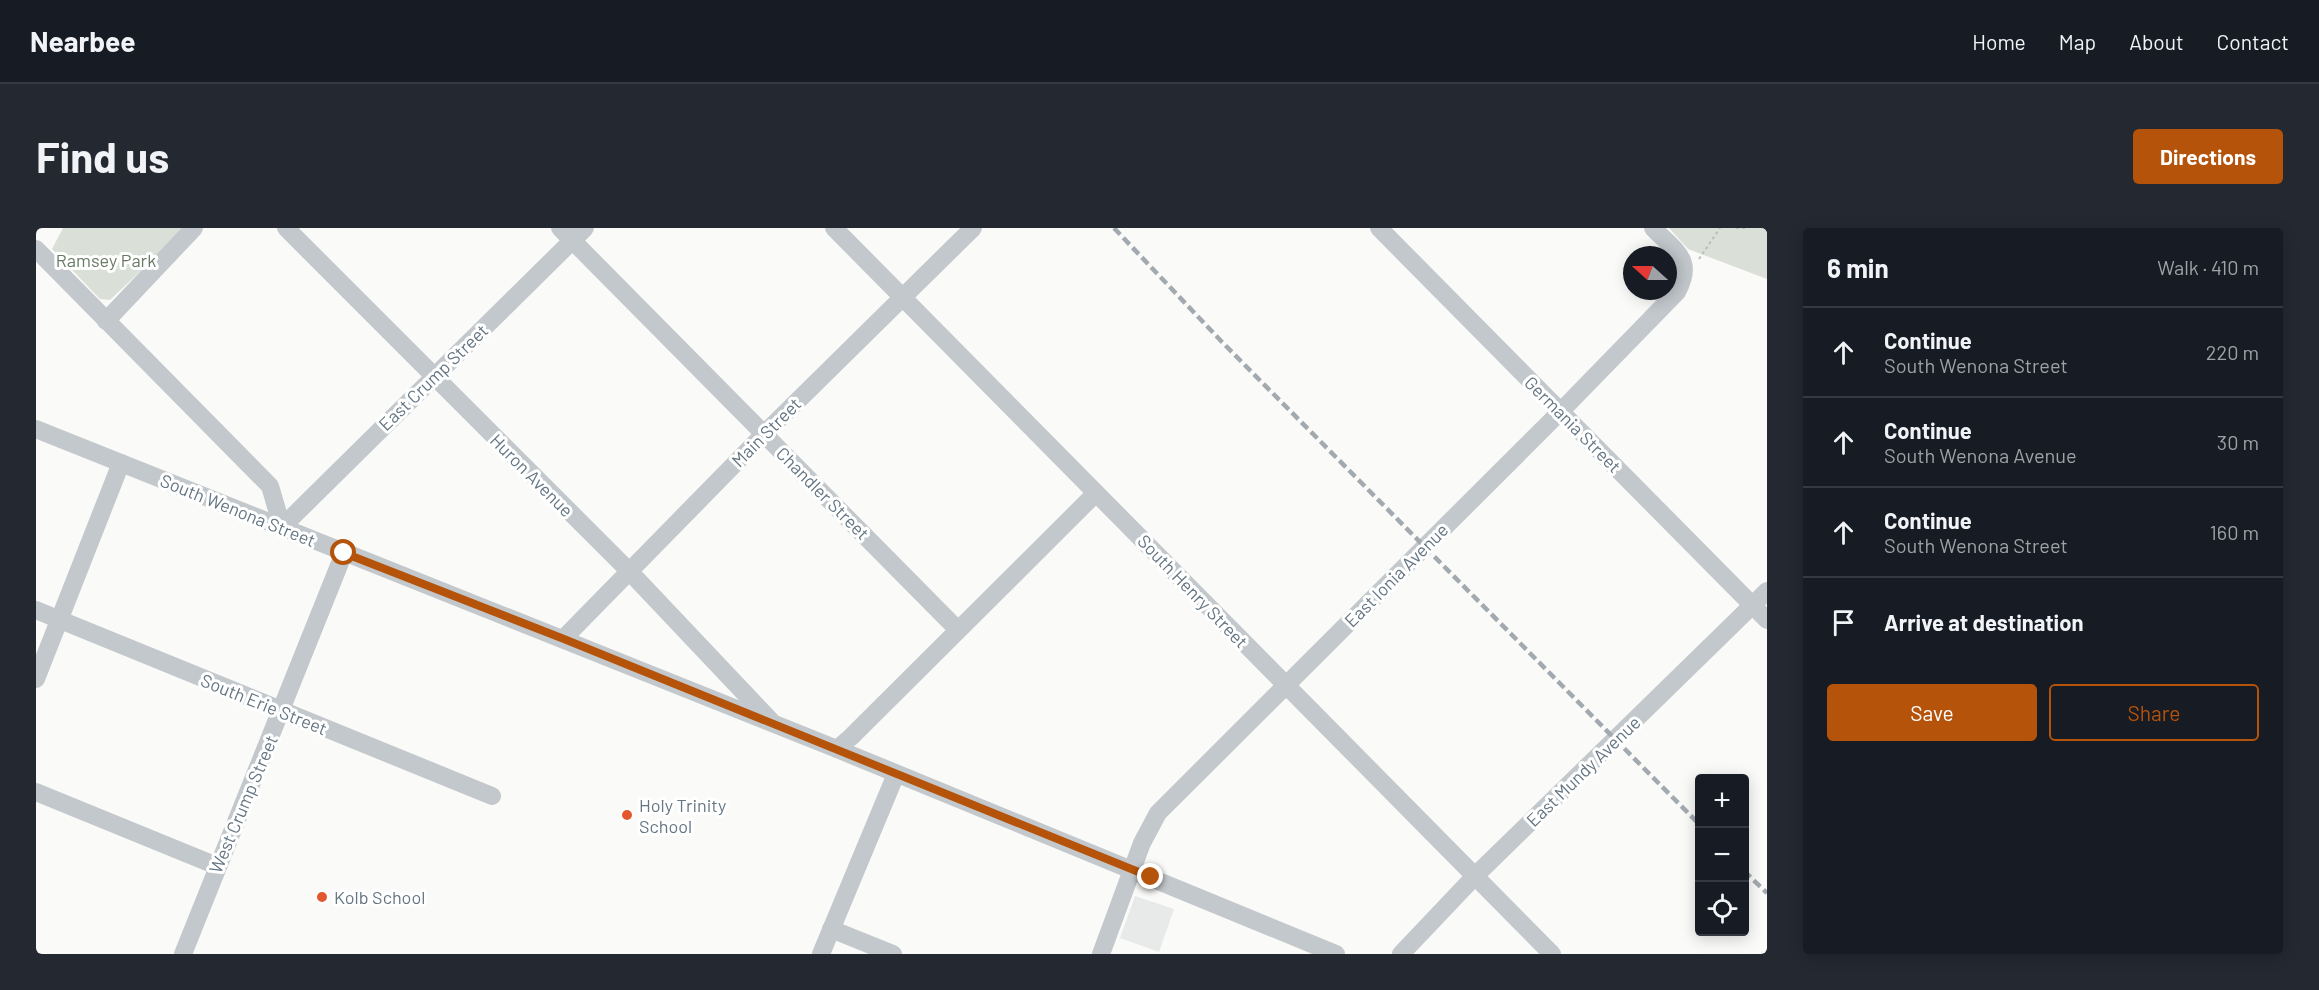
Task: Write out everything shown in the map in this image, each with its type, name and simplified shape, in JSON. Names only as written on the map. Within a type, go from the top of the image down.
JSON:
[{"type":"street","points":[[106,321],[194,228]]},
{"type":"street","name":"Huron Avenue","points":[[286,228],[629,571],[775,725]]},
{"type":"street","name":"South Henry Street","points":[[834,228],[1552,954]]},
{"type":"street","name":"Main Street","points":[[564,639],[902,296],[973,228]]},
{"type":"street","name":"Germania Street","points":[[1380,228],[1767,620]]},
{"type":"street","points":[[1653,228],[1683,260],[1686,271]]},
{"type":"street","name":"East Crump Street","points":[[282,527],[433,377],[572,232]]},
{"type":"street","name":"Chandler Street","points":[[572,232],[765,434],[958,630]]},
{"type":"street","points":[[36,249],[270,486],[282,527]]},
{"type":"street","name":"East Ionia Avenue","points":[[1101,954],[1134,870],[1142,843],[1158,813],[1561,411],[1677,292],[1686,271]]},
{"type":"street","name":"South Wenona Street","points":[[36,429],[837,749]]},
{"type":"street","points":[[36,679],[121,463]]},
{"type":"street","points":[[1096,493],[837,749],[1336,954]]},
{"type":"street","name":"West Crump Street","points":[[183,954],[344,553]]},
{"type":"street","name":"East Mundy Avenue","points":[[1401,954],[1476,875],[1767,591]]},
{"type":"street","name":"South Erie Street","points":[[36,610],[492,796]]},
{"type":"street","points":[[821,954],[896,774]]},
{"type":"street","points":[[36,792],[217,866]]},
{"type":"street","points":[[831,928],[893,954]]},
{"type":"path","points":[[1686,271],[1700,258],[1720,228]]},
{"type":"path","points":[[1736,228],[1745,228]]},
{"type":"shaded area","points":[[1135,896],[1174,909],[1159,952],[1120,938]]},
{"type":"green space","name":"Ramsey Park","points":[[63,228],[186,228],[110,300],[100,299],[52,249]]},
{"type":"green space","points":[[1669,228],[1767,228],[1767,279],[1688,249]]},
{"type":"railway","points":[[1114,228],[1222,342],[1695,820]]},
{"type":"railway","points":[[1749,876],[1767,893]]},
{"type":"place","name":"Holy Trinity School","points":[[627,815]]},
{"type":"place","name":"Kolb School","points":[[322,897]]},
{"type":"route","points":[[344,553],[564,639],[1151,877]]}]
